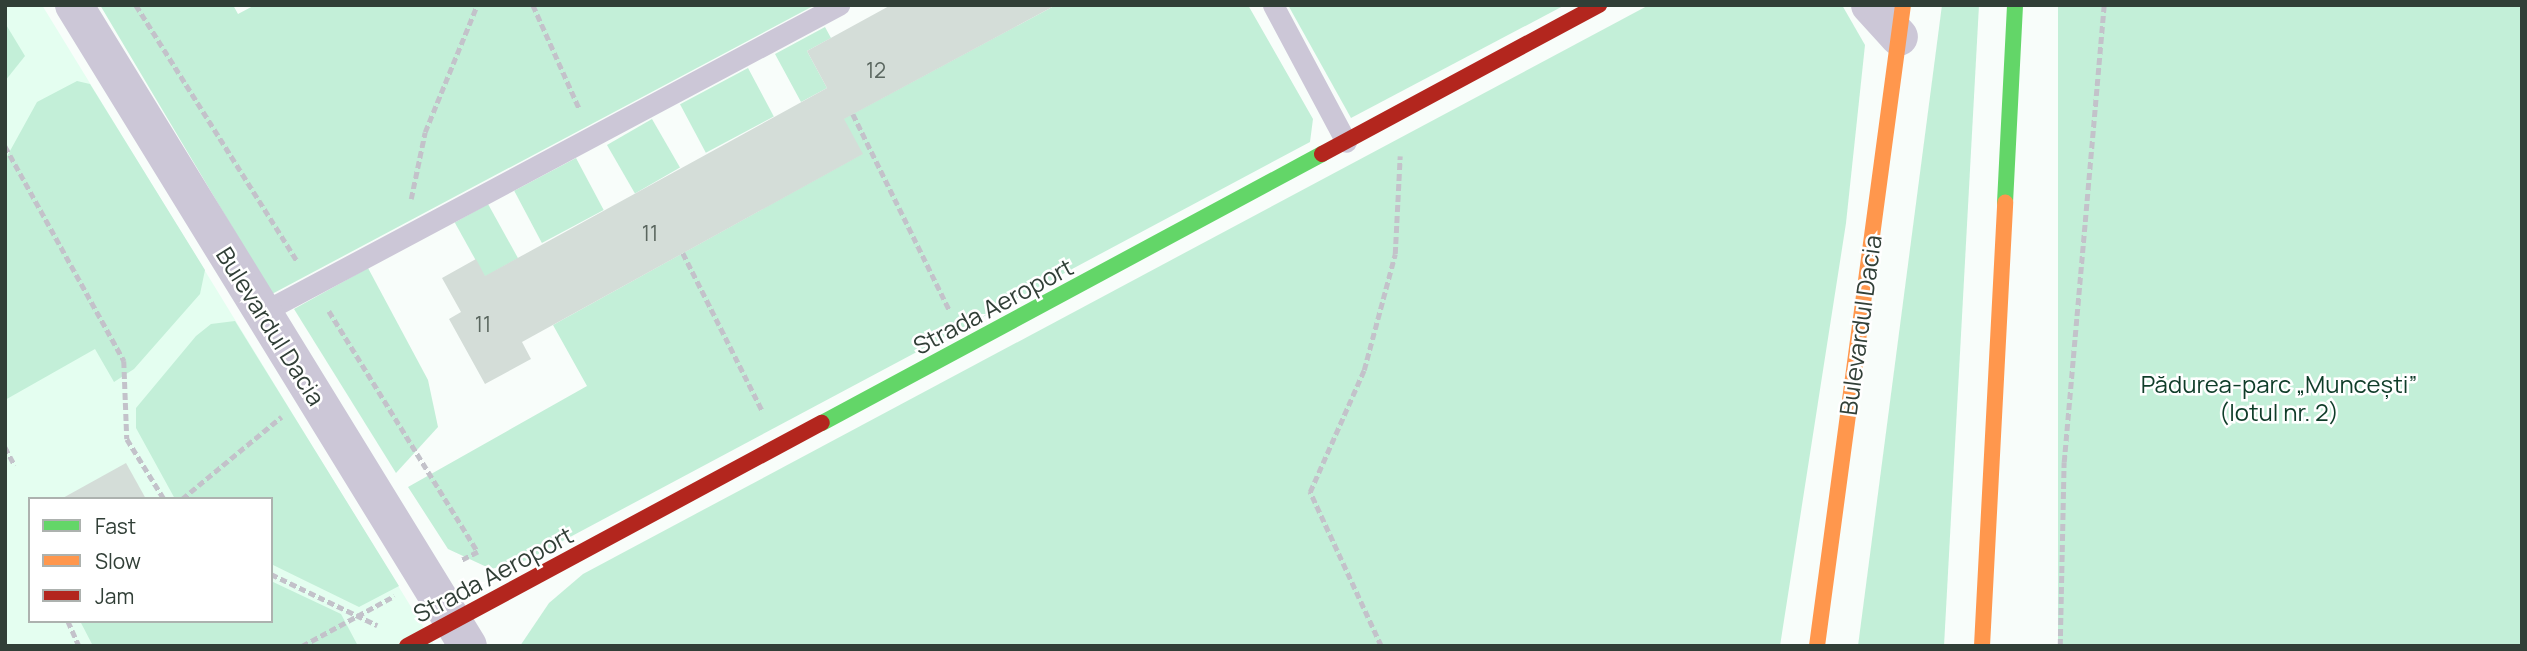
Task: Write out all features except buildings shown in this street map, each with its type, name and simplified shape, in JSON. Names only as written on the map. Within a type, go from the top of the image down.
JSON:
[{"type":"street","name":"Bulevardul Dacia","points":[[75,5],[461,633]]},
{"type":"street","name":"Strada Aeroport","points":[[409,644],[461,633],[780,446],[1600,5]]},
{"type":"street","points":[[1870,5],[1901,21]]},
{"type":"street","points":[[1982,646],[2015,5]]},
{"type":"street","name":"Bulevardul Dacia","points":[[1817,646],[1901,21]]},
{"type":"lane","points":[[263,312],[839,5]]},
{"type":"lane","points":[[1273,5],[1346,142]]},
{"type":"path","points":[[403,237],[425,132],[477,5]]},
{"type":"path","points":[[533,5],[592,137]]},
{"type":"path","points":[[2060,646],[2064,462],[2104,5]]},
{"type":"path","points":[[1381,646],[1310,492],[1364,370],[1395,254],[1403,112]]},
{"type":"path","points":[[853,114],[967,346]]},
{"type":"path","points":[[5,146],[124,361],[127,439],[163,497]]},
{"type":"path","points":[[683,253],[780,446]]},
{"type":"path","points":[[184,497],[312,391]]},
{"type":"path","points":[[5,447],[15,466]]},
{"type":"path","points":[[273,575],[409,644]]},
{"type":"path","points":[[69,623],[79,646]]},
{"type":"shaded area","points":[[5,5],[42,5],[435,646],[5,646]]},
{"type":"green space","points":[[100,5],[233,5],[238,14],[255,5],[815,5],[272,294]]},
{"type":"green space","points":[[1056,5],[1248,5],[1313,119],[1310,142],[527,560],[491,569],[448,549],[408,487],[587,386],[553,325],[862,154],[843,119]]},
{"type":"green space","points":[[1288,5],[1565,5],[1351,118]]},
{"type":"green space","points":[[1649,5],[1842,5],[1865,45],[1846,223],[1780,646],[520,646],[549,603],[583,574]]},
{"type":"green space","points":[[1942,5],[1979,5],[1944,646],[1858,646]]},
{"type":"green space","name":"Pădurea-parc „Muncești” (lotul nr. 2)","points":[[2058,5],[2522,5],[2522,646],[2058,646]]},
{"type":"green space","points":[[5,23],[25,56],[5,81]]},
{"type":"green space","points":[[825,27],[831,38],[807,51],[827,88],[801,102],[775,54]]},
{"type":"green space","points":[[748,68],[774,117],[706,153],[680,104]]},
{"type":"green space","points":[[77,81],[90,84],[205,270],[200,294],[134,369],[114,382],[95,349],[5,400],[5,160],[37,102]]},
{"type":"green space","points":[[652,119],[680,167],[635,193],[607,145]]},
{"type":"green space","points":[[576,158],[604,210],[542,243],[514,191]]},
{"type":"green space","points":[[488,204],[518,258],[485,277],[455,222]]},
{"type":"green space","points":[[368,268],[428,380],[438,427],[396,473],[294,309]]},
{"type":"green space","points":[[235,321],[399,586],[359,607],[273,565],[273,497],[174,497],[136,428],[136,408],[196,336],[211,324]]},
{"type":"green space","points":[[273,582],[341,614],[358,646],[93,646],[81,623],[273,623]]},
{"type":"traffic: fast","points":[[2005,203],[2015,5]]},
{"type":"traffic: fast","points":[[822,423],[1322,154]]},
{"type":"traffic: slow","points":[[1817,646],[1903,5]]},
{"type":"traffic: slow","points":[[1982,646],[2005,203]]},
{"type":"traffic: jam","points":[[1322,154],[1599,5]]},
{"type":"traffic: jam","points":[[407,646],[822,423]]}]
